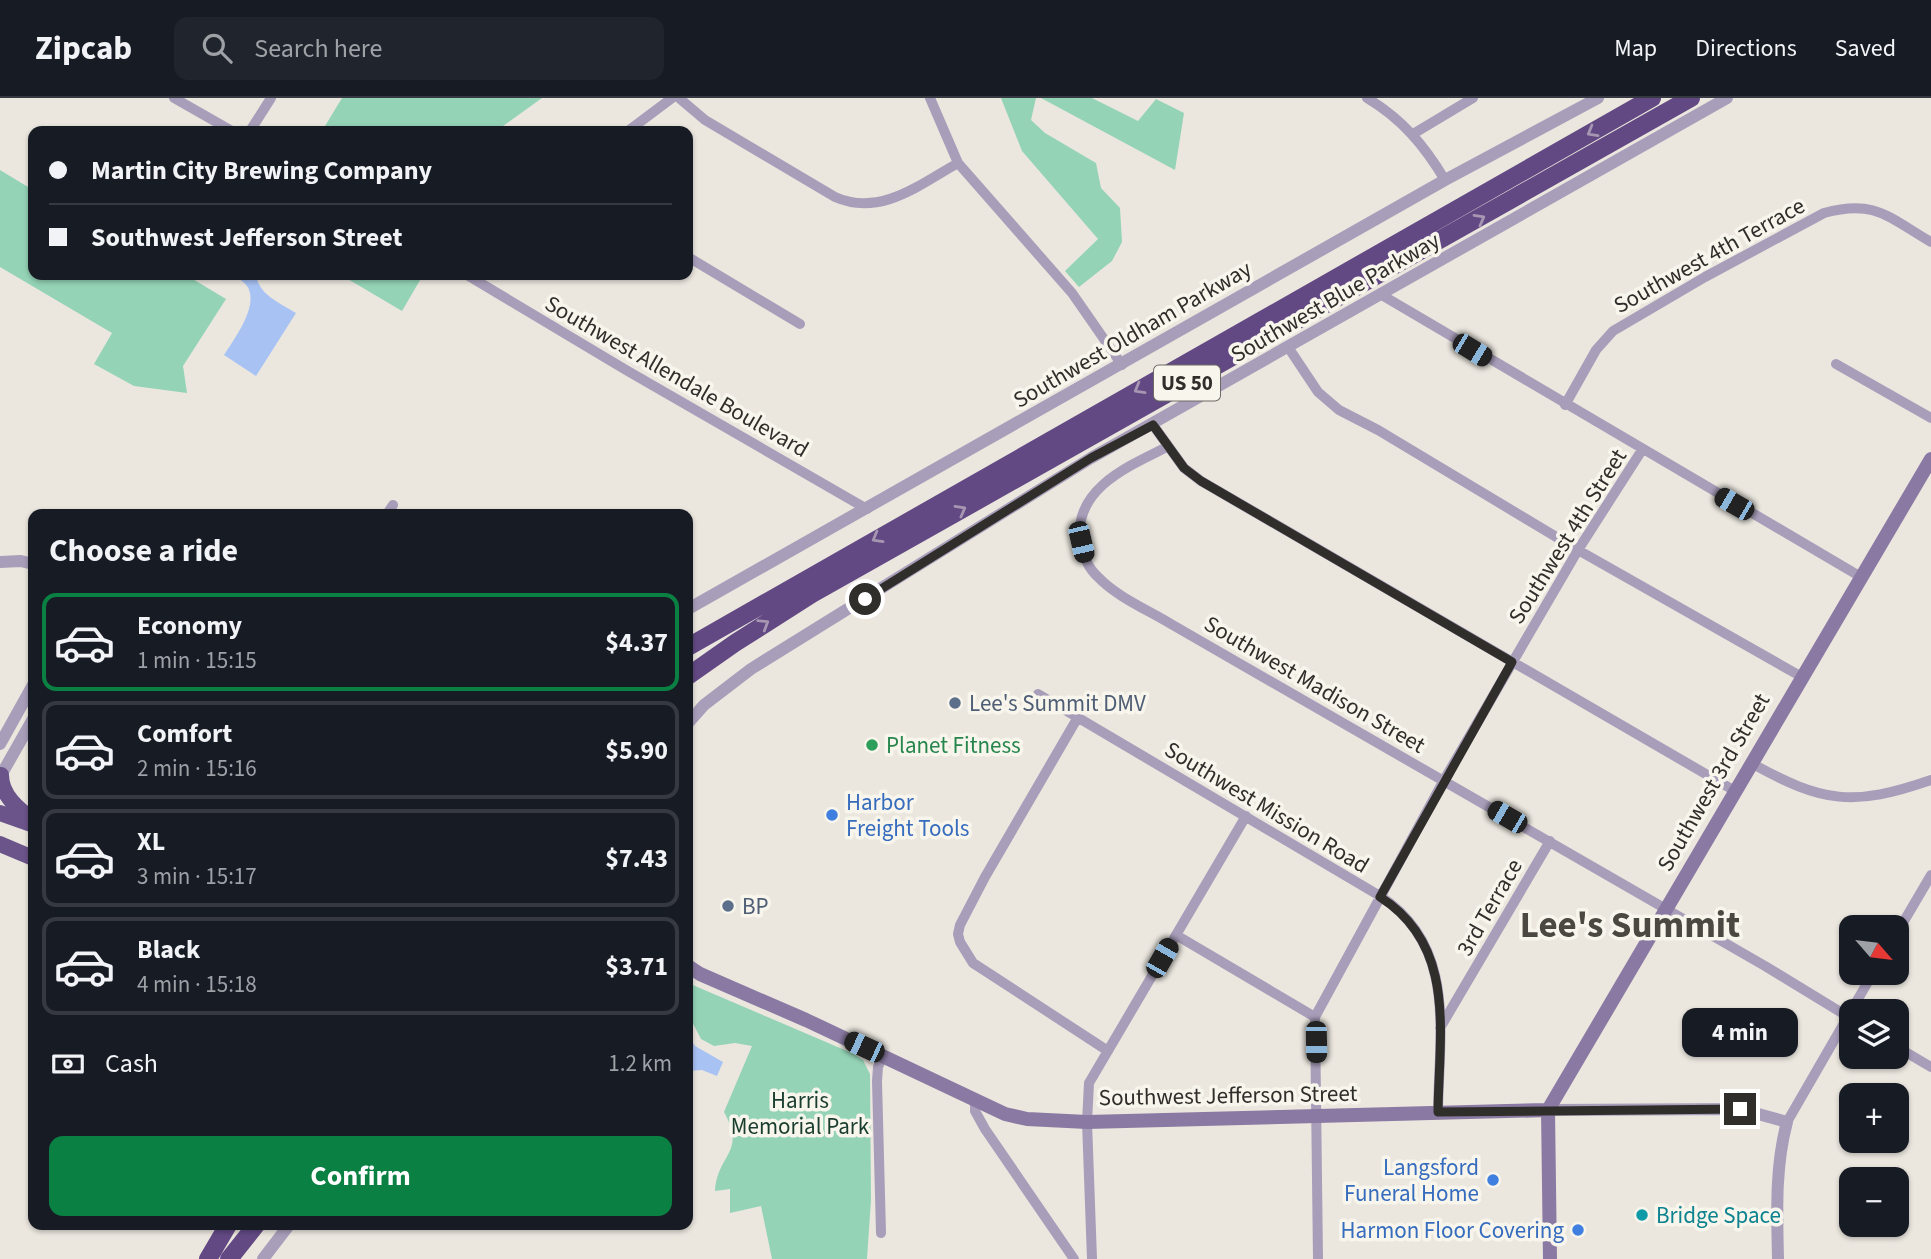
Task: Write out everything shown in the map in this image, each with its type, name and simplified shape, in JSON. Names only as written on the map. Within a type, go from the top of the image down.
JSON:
[{"type":"highway","name":"US 50","points":[[693,644],[1652,98]]},
{"type":"highway","name":"US 50","points":[[693,672],[812,594],[1691,98]]},
{"type":"highway","points":[[693,682],[735,643]]},
{"type":"highway","points":[[1,776],[2,786],[9,798],[28,818]]},
{"type":"highway","points":[[0,813],[28,821]]},
{"type":"highway","points":[[0,844],[28,856]]},
{"type":"highway","points":[[207,1259],[215,1230]]},
{"type":"highway","points":[[207,1259],[225,1230]]},
{"type":"highway","points":[[228,1259],[243,1230]]},
{"type":"highway","points":[[228,1259],[252,1230]]},
{"type":"main road","name":"Southwest 3rd Street","points":[[1548,1110],[1931,459]]},
{"type":"main road","name":"Southwest Jefferson Street","points":[[693,971],[1005,1114],[1027,1119],[1087,1122],[1548,1110]]},
{"type":"main road","points":[[1548,1110],[1550,1259]]},
{"type":"street","points":[[174,98],[223,126]]},
{"type":"street","points":[[253,126],[271,98]]},
{"type":"street","points":[[635,126],[672,98]]},
{"type":"street","points":[[680,98],[705,120],[835,197],[854,204],[878,204],[891,200],[958,163]]},
{"type":"street","points":[[930,98],[958,163],[1072,293],[1122,365]]},
{"type":"street","points":[[1367,98],[1388,111],[1413,134],[1445,180]]},
{"type":"street","points":[[1413,134],[1473,98]]},
{"type":"street","name":"Southwest Oldham Parkway","points":[[693,606],[1445,180],[1598,98]]},
{"type":"street","name":"Southwest Blue Parkway","points":[[693,718],[751,669],[1091,458],[1727,98]]},
{"type":"street","name":"Southwest 4th Terrace","points":[[1565,405],[1596,350],[1613,331],[1777,237],[1824,214],[1845,207],[1864,207],[1884,214],[1931,242]]},
{"type":"street","points":[[693,260],[800,324]]},
{"type":"street","name":"Southwest Allendale Boulevard","points":[[478,280],[626,370],[867,509]]},
{"type":"street","points":[[1380,294],[1861,577]]},
{"type":"street","points":[[1288,347],[1318,392],[1339,410],[1378,430],[1578,550],[1802,677]]},
{"type":"street","points":[[1836,364],[1931,418]]},
{"type":"street","points":[[1153,425],[1184,468],[1201,481],[1735,792]]},
{"type":"street","name":"Southwest Madison Street","points":[[1167,447],[1101,485],[1083,511],[1079,527],[1081,542],[1084,557],[1095,575],[1160,618],[1550,841],[1839,1012]]},
{"type":"street","name":"Southwest 4th Street","points":[[1318,1259],[1315,1017],[1444,780],[1512,662],[1578,550],[1642,450]]},
{"type":"street","points":[[0,562],[28,563]]},
{"type":"street","points":[[0,744],[28,694]]},
{"type":"street","name":"Southwest Mission Road","points":[[1038,694],[1380,897],[1409,919],[1428,949],[1438,983],[1438,1112]]},
{"type":"street","points":[[1078,717],[985,877],[965,914],[958,934],[965,953],[973,963],[1108,1051]]},
{"type":"street","points":[[1,776],[28,728]]},
{"type":"street","points":[[1751,763],[1794,785],[1833,797],[1862,799],[1931,780]]},
{"type":"street","points":[[1092,1259],[1087,1122],[1089,1083],[1246,816]]},
{"type":"street","name":"3rd Terrace","points":[[1440,1029],[1550,841]]},
{"type":"street","points":[[1909,916],[1927,891],[1931,875]]},
{"type":"street","points":[[1175,935],[1315,1017]]},
{"type":"street","points":[[1778,1259],[1776,1189],[1780,1147],[1787,1122],[1839,1035]]},
{"type":"street","points":[[1909,1053],[1931,1067]]},
{"type":"street","points":[[881,1233],[877,1081],[878,1067],[883,1056]]},
{"type":"street","points":[[975,1100],[975,1111],[985,1129],[1074,1259]]},
{"type":"street","name":"Southwest Jefferson Street","points":[[1548,1110],[1740,1109],[1787,1122]]},
{"type":"street","points":[[263,1259],[285,1230]]},
{"type":"green space","points":[[342,98],[542,98],[503,126],[325,126]]},
{"type":"green space","points":[[1001,98],[1036,98],[1031,120],[1045,133],[1096,163],[1101,188],[1120,208],[1122,242],[1112,261],[1079,287],[1065,271],[1098,239],[1022,151]]},
{"type":"green space","points":[[1041,98],[1092,98],[1138,121],[1156,99],[1184,113],[1175,170]]},
{"type":"green space","points":[[0,170],[28,187],[28,280],[194,280],[226,299],[183,366],[187,393],[134,386],[94,364],[112,333],[0,267]]},
{"type":"green space","points":[[349,280],[420,280],[402,311]]},
{"type":"green space","name":"Harris Memorial Park","points":[[693,985],[863,1060],[870,1074],[871,1200],[867,1259],[772,1259],[761,1206],[730,1213],[730,1189],[715,1191],[720,1169],[732,1145],[733,1136],[724,1112],[752,1046],[735,1043],[714,1046],[701,1039],[693,1024]]},
{"type":"water","points":[[240,280],[257,280],[266,293],[296,313],[256,376],[224,355],[248,312],[250,294]]},
{"type":"water","points":[[693,1043],[723,1062],[717,1076],[702,1070],[693,1071]]},
{"type":"place","name":"Lee's Summit DMV","points":[[955,703]]},
{"type":"place","name":"Planet Fitness","points":[[872,745]]},
{"type":"place","name":"Harbor Freight Tools","points":[[832,815]]},
{"type":"place","name":"BP","points":[[728,906]]},
{"type":"place","name":"Langsford Funeral Home","points":[[1493,1180]]},
{"type":"place","name":"Bridge Space","points":[[1642,1215]]},
{"type":"place","name":"Harmon Floor Covering","points":[[1578,1230]]},
{"type":"district","name":"Lee's Summit","points":[[1630,924]]},
{"type":"route","points":[[865,599],[1091,458],[1153,425],[1184,468],[1201,481],[1512,662],[1380,897],[1395,906],[1418,931],[1428,949],[1438,983],[1438,1112],[1740,1109]]}]
